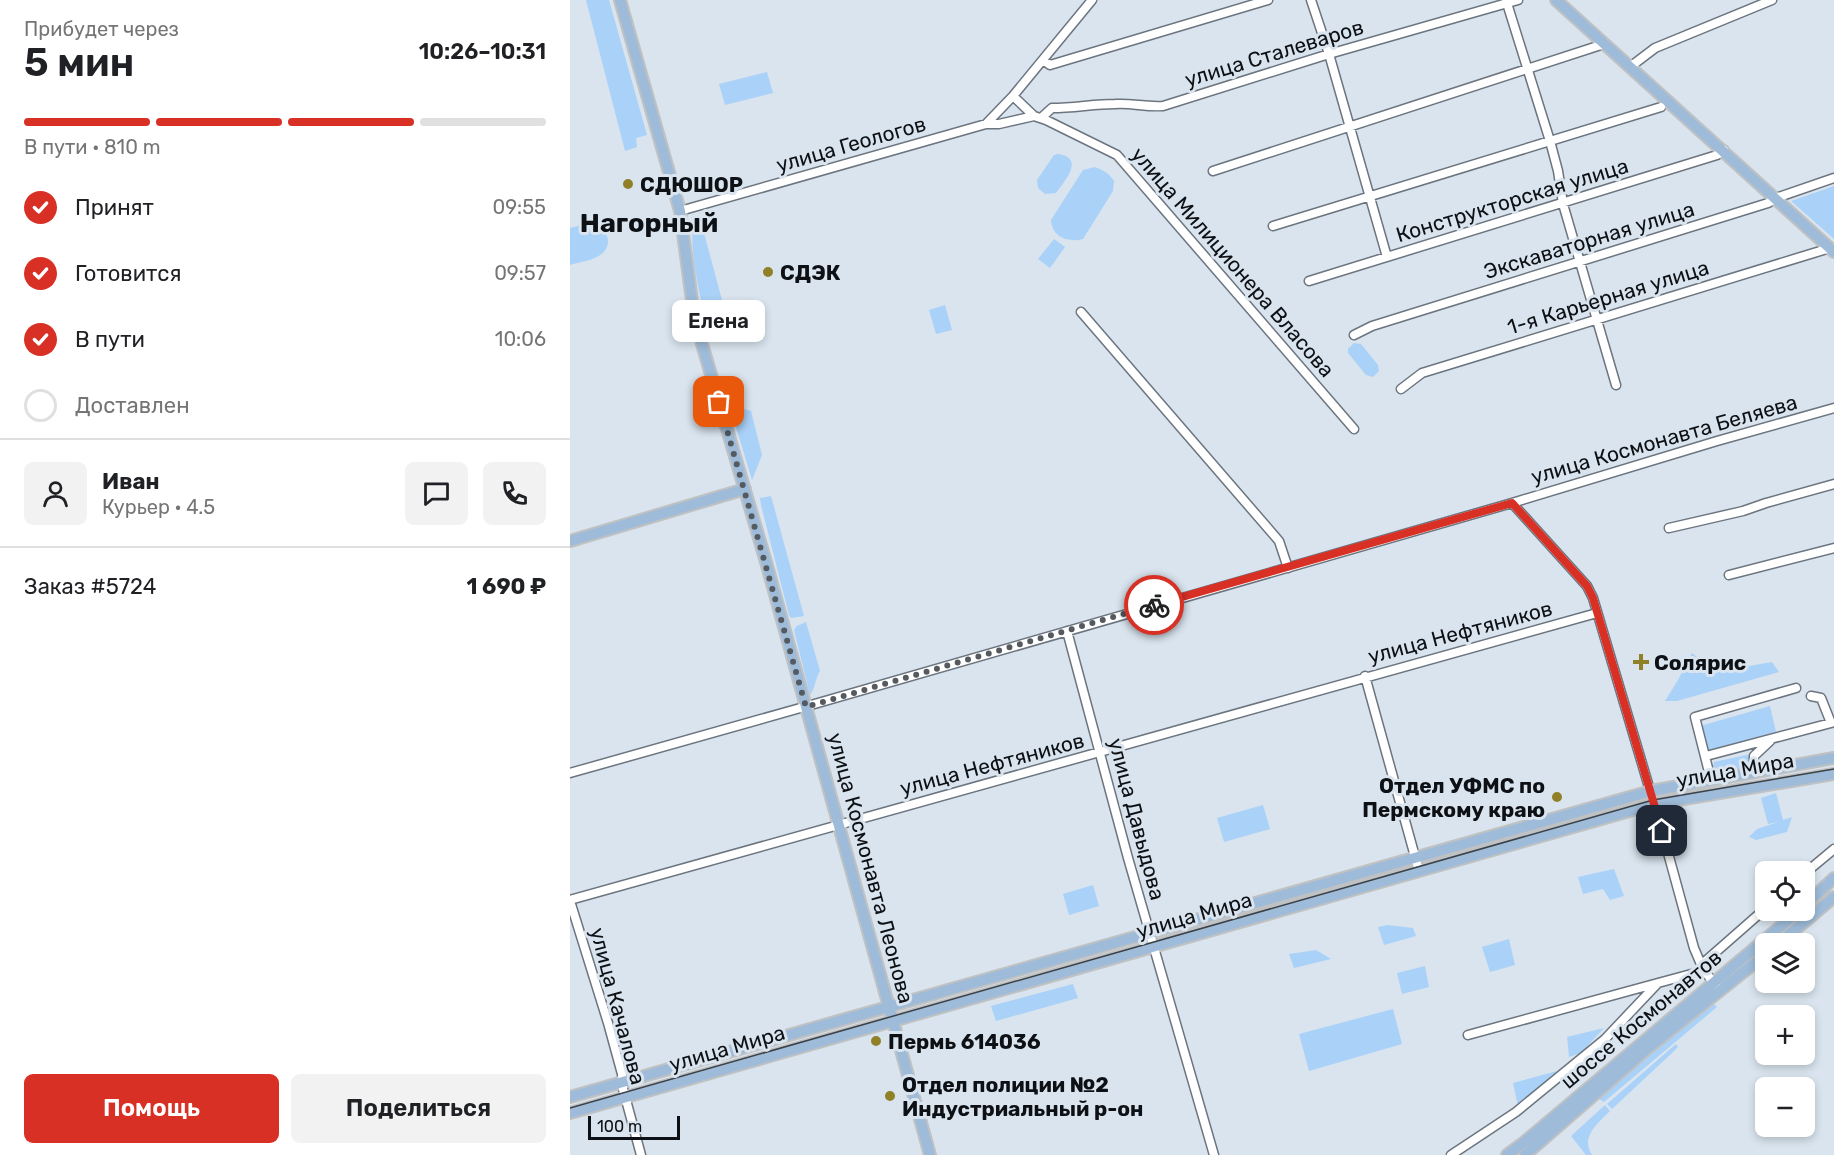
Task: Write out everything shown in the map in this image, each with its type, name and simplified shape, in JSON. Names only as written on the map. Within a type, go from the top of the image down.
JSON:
[{"type":"main road","name":"улица Космонавта Леонова","points":[[620,0],[680,211],[693,308],[930,1155]]},
{"type":"main road","points":[[1556,0],[1832,250]]},
{"type":"main road","points":[[570,542],[745,489]]},
{"type":"main road","points":[[1833,758],[1834,772]]},
{"type":"main road","name":"улица Мира","points":[[570,1097],[1651,791],[1833,758]]},
{"type":"main road","name":"улица Мира","points":[[570,1113],[1654,804],[1834,772]]},
{"type":"main road","points":[[1815,896],[1834,878]]},
{"type":"main road","points":[[1791,933],[1834,897]]},
{"type":"main road","name":"шоссе Космонавтов","points":[[1525,1155],[1718,987],[1788,921]]},
{"type":"main road","name":"шоссе Космонавтов","points":[[1507,1155],[1718,987],[1755,962]]},
{"type":"street","points":[[986,124],[1092,0]]},
{"type":"street","points":[[1043,60],[1050,65],[1268,0]]},
{"type":"street","points":[[1311,0],[1329,54],[1387,257]]},
{"type":"street","name":"улица Сталеваров","points":[[1037,117],[1052,108],[1075,108],[1096,104],[1163,106],[1329,54],[1518,0]]},
{"type":"street","points":[[1630,67],[1655,48],[1772,0]]},
{"type":"street","points":[[1506,2],[1550,141],[1563,204],[1617,385]]},
{"type":"street","points":[[1213,171],[1604,44]]},
{"type":"street","name":"улица Милиционера Власова","points":[[1012,96],[1037,117],[1117,155],[1354,429]]},
{"type":"street","points":[[1273,226],[1661,107]]},
{"type":"street","name":"улица Геологов","points":[[680,211],[986,124],[1037,117]]},
{"type":"street","name":"Конструкторская улица","points":[[1309,281],[1563,204],[1717,155],[1724,150]]},
{"type":"street","name":"Экскаваторная улица","points":[[1354,335],[1372,326],[1757,206],[1834,178]]},
{"type":"street","name":"1-я Карьерная улица","points":[[1401,389],[1422,373],[1832,250]]},
{"type":"street","points":[[1081,312],[1279,541],[1288,568]]},
{"type":"street","name":"улица Космонавта Беляева","points":[[570,773],[1288,568],[1834,408]]},
{"type":"street","points":[[1669,528],[1743,511],[1834,484]]},
{"type":"street","points":[[1512,503],[1587,586],[1651,791],[1702,967],[1718,987]]},
{"type":"street","points":[[1729,575],[1834,548]]},
{"type":"street","name":"улица Нефтяников","points":[[570,901],[839,824],[1100,753],[1365,676],[1597,613]]},
{"type":"street","name":"улица Давыдова","points":[[1066,631],[1153,947],[1214,1155]]},
{"type":"street","points":[[1365,676],[1419,871]]},
{"type":"street","points":[[1711,780],[1695,717],[1796,688]]},
{"type":"street","points":[[1706,756],[1831,723],[1821,698],[1812,696]]},
{"type":"street","points":[[1754,772],[1754,756],[1772,739]]},
{"type":"street","points":[[1815,865],[1834,849]]},
{"type":"street","name":"улица Качалова","points":[[570,901],[608,1023],[622,1074],[621,1084],[641,1155]]},
{"type":"street","points":[[1702,967],[1755,918]]},
{"type":"street","name":"шоссе Космонавтов","points":[[1451,1155],[1515,1112],[1605,1039],[1658,983],[1695,973],[1702,967]]},
{"type":"street","points":[[1468,1035],[1658,983]]},
{"type":"shaded area","points":[[586,0],[609,0],[647,135],[636,138],[637,147],[625,151]]},
{"type":"shaded area","points":[[767,72],[773,93],[725,105],[719,84]]},
{"type":"shaded area","points":[[1054,155],[1066,156],[1071,160],[1072,165],[1068,177],[1056,193],[1045,194],[1038,188],[1037,180]]},
{"type":"shaded area","points":[[1095,167],[1112,178],[1113,191],[1083,239],[1072,240],[1058,235],[1054,231],[1051,220],[1083,170]]},
{"type":"shaded area","points":[[1834,186],[1834,239],[1791,201]]},
{"type":"shaded area","points":[[608,218],[609,221],[596,225],[604,231],[608,240],[604,251],[594,258],[570,265],[570,228]]},
{"type":"shaded area","points":[[700,218],[730,330],[709,336],[694,263],[692,234],[694,222]]},
{"type":"shaded area","points":[[1054,239],[1065,247],[1050,268],[1038,259]]},
{"type":"shaded area","points":[[945,305],[952,330],[936,334],[929,310]]},
{"type":"shaded area","points":[[1354,343],[1361,344],[1378,365],[1379,371],[1373,377],[1366,375],[1348,353],[1348,349]]},
{"type":"shaded area","points":[[729,404],[751,411],[762,455],[752,480]]},
{"type":"shaded area","points":[[771,496],[804,616],[791,618],[789,615],[761,505],[760,498]]},
{"type":"shaded area","points":[[806,622],[820,671],[810,695],[794,630]]},
{"type":"shaded area","points":[[1692,653],[1716,672],[1772,662],[1779,672],[1677,701],[1665,701]]},
{"type":"shaded area","points":[[1770,706],[1776,732],[1708,751],[1700,726]]},
{"type":"shaded area","points":[[1751,754],[1751,769],[1712,775],[1714,762]]},
{"type":"shaded area","points":[[1776,793],[1783,820],[1792,817],[1787,832],[1756,840],[1749,837],[1757,829],[1778,822],[1768,824],[1761,798]]},
{"type":"shaded area","points":[[1263,805],[1270,829],[1224,842],[1217,818]]},
{"type":"shaded area","points":[[1614,869],[1624,896],[1610,900],[1603,889],[1583,894],[1578,877]]},
{"type":"shaded area","points":[[1093,885],[1099,906],[1069,915],[1063,894]]},
{"type":"shaded area","points":[[1388,925],[1413,928],[1416,936],[1384,945],[1378,927]]},
{"type":"shaded area","points":[[1509,939],[1515,965],[1490,972],[1482,947]]},
{"type":"shaded area","points":[[1316,950],[1331,959],[1294,968],[1289,954]]},
{"type":"shaded area","points":[[1425,966],[1429,987],[1402,994],[1397,973]]},
{"type":"shaded area","points":[[1073,984],[1078,998],[996,1021],[991,1006]]},
{"type":"shaded area","points":[[1714,1004],[1717,1007],[1604,1102],[1599,1099],[1625,1072]]},
{"type":"shaded area","points":[[1393,1009],[1402,1044],[1309,1071],[1299,1034]]},
{"type":"shaded area","points":[[1604,1028],[1581,1053],[1569,1057],[1567,1037]]},
{"type":"shaded area","points":[[1676,1044],[1678,1047],[1612,1109],[1607,1104]]},
{"type":"shaded area","points":[[1557,1071],[1518,1106],[1513,1083]]},
{"type":"shaded area","points":[[1605,1105],[1610,1111],[1600,1120],[1589,1136],[1588,1142],[1592,1155],[1586,1155],[1571,1136]]},
{"type":"tram line","points":[[570,1108],[1653,800],[1834,769]]},
{"type":"way so far","points":[[719,402],[806,707],[1154,605]]},
{"type":"place","name":"СДЮШОР","points":[[628,184]]},
{"type":"place","name":"СДЭК","points":[[768,272]]},
{"type":"place","name":"Елена","points":[[719,402]]},
{"type":"place","name":"Солярис","points":[[1641,662]]},
{"type":"place","name":"Отдел УФМС по Пермскому краю","points":[[1557,797]]},
{"type":"place","name":"Пермь 614036","points":[[876,1041]]},
{"type":"place","name":"Отдел полиции №2 Индустриальный р-он","points":[[890,1096]]},
{"type":"district","name":"Нагорный","points":[[649,223]]},
{"type":"route","points":[[1154,605],[1512,503],[1587,586],[1593,598],[1662,831]]}]
